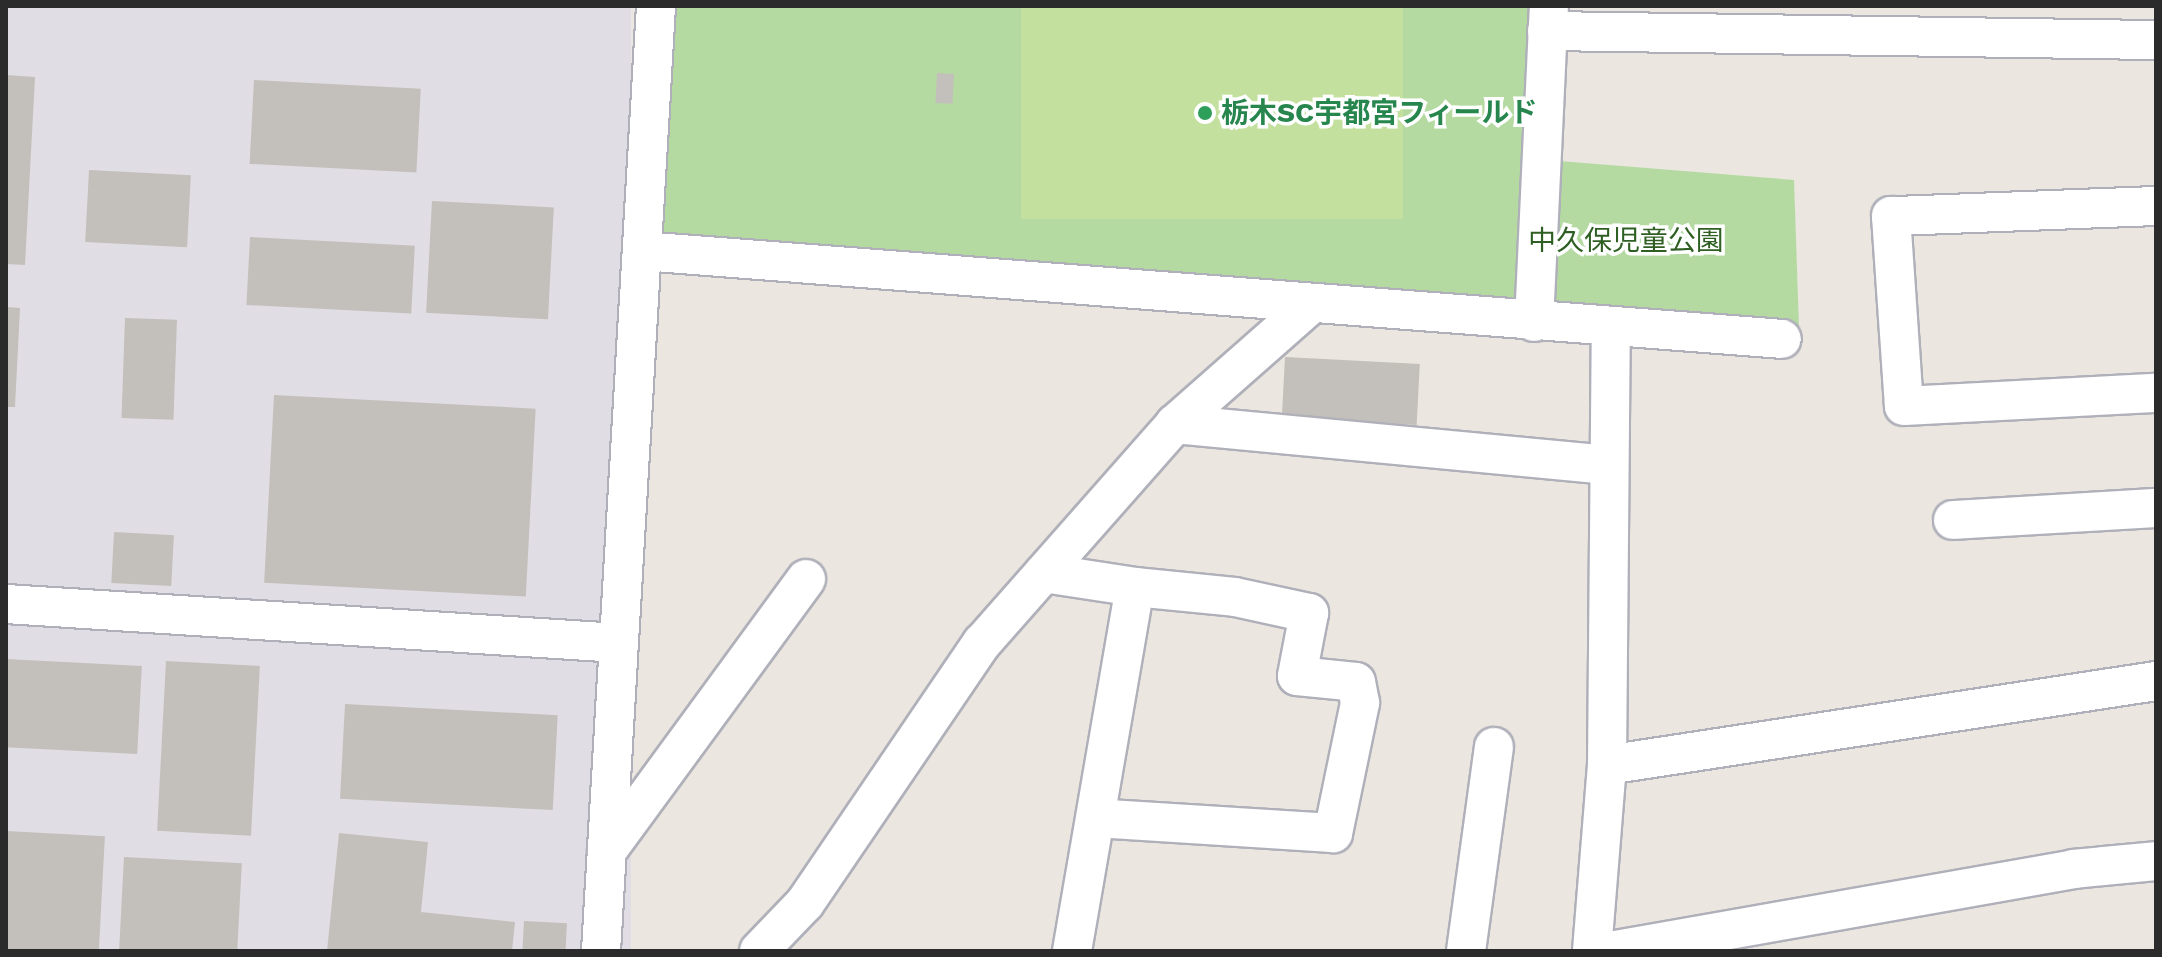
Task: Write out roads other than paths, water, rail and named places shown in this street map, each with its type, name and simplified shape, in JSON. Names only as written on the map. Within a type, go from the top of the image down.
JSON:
[{"type":"street","points":[[601,951],[656,6]]},
{"type":"street","points":[[1534,322],[1548,18],[2156,40]]},
{"type":"street","points":[[2156,206],[1891,216],[1904,406],[2156,393]]},
{"type":"street","points":[[642,251],[1782,339]]},
{"type":"street","points":[[759,951],[805,903],[982,643],[1175,424],[1311,304]]},
{"type":"street","points":[[1592,951],[1607,765],[1611,327]]},
{"type":"street","points":[[1175,424],[1608,465]]},
{"type":"street","points":[[1953,520],[2156,508]]},
{"type":"street","points":[[1044,573],[1135,587],[1235,597],[1309,613],[1297,676],[1356,682],[1360,703],[1333,833],[1095,818]]},
{"type":"street","points":[[607,851],[806,579]]},
{"type":"street","points":[[1072,951],[1135,587]]},
{"type":"street","points":[[6,604],[619,643]]},
{"type":"street","points":[[1607,765],[2156,681]]},
{"type":"street","points":[[1466,951],[1494,747]]},
{"type":"street","points":[[1610,951],[2073,869],[2156,861]]},
{"type":"place","name":"栃木SC宇都宮フィールド","points":[[1205,113]]},
{"type":"park label","name":"中久保児童公園","points":[[1626,241]]}]
